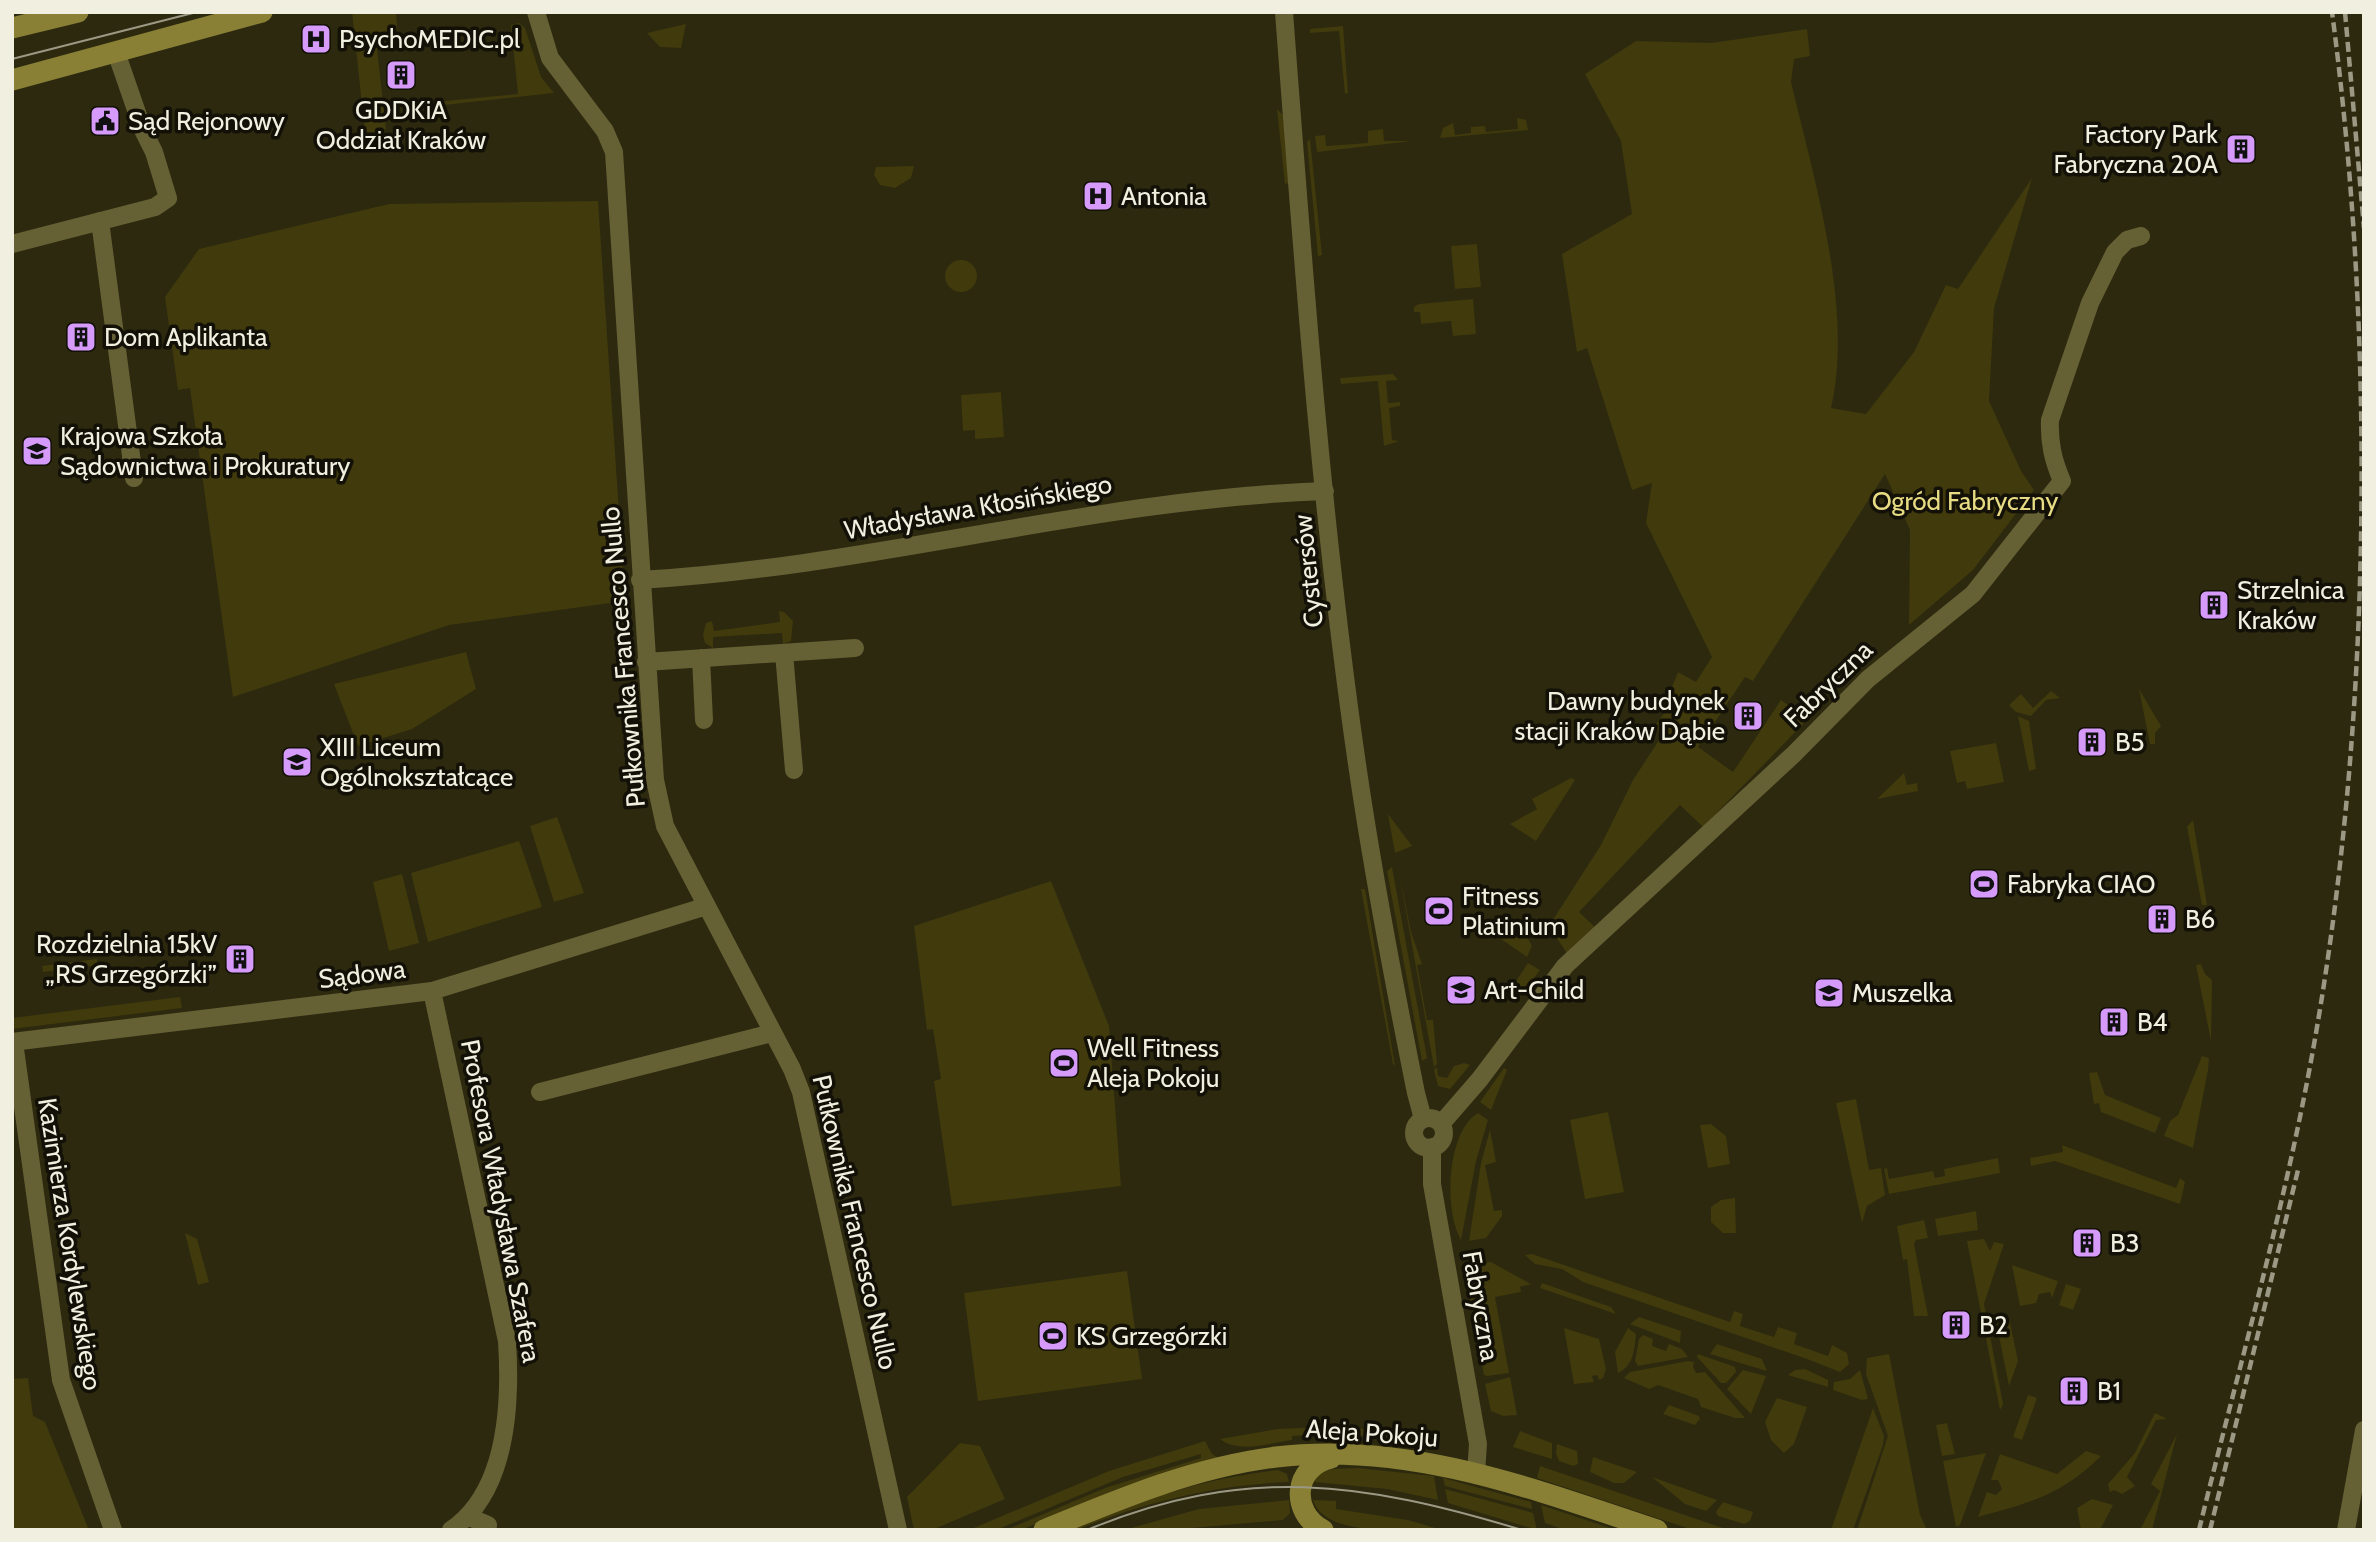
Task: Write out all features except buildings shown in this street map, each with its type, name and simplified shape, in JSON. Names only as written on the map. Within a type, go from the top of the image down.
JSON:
[{"type":"main road","points":[[12,80],[262,12]]},
{"type":"main road","points":[[12,28],[71,13]]},
{"type":"main road","points":[[1323,1530],[1309,1520],[1302,1505],[1304,1474],[1321,1461],[1354,1455]]},
{"type":"main road","name":"Aleja Pokoju","points":[[1044,1530],[1140,1491],[1212,1470],[1276,1457],[1354,1455],[1427,1462],[1476,1473],[1657,1530]]},
{"type":"street","name":"Pułkownika Francesco Nullo","points":[[536,12],[550,58],[601,124],[614,152],[646,662],[656,780],[665,826],[801,1092],[898,1530]]},
{"type":"street","name":"Cystersów","points":[[1284,12],[1325,491],[1360,787],[1408,1055],[1432,1122]]},
{"type":"street","points":[[12,244],[155,208],[168,198],[154,152],[143,130],[116,52]]},
{"type":"street","points":[[100,221],[134,478]]},
{"type":"street","name":"Fabryczna","points":[[1432,1122],[1480,1079],[1565,967],[1794,754],[1868,679],[1973,594],[2046,505],[2062,481],[2053,460],[2049,439],[2050,420],[2090,303],[2115,252],[2127,240],[2141,236]]},
{"type":"street","name":"Władysława Kłosińskiego","points":[[640,580],[791,565],[1163,503],[1325,491]]},
{"type":"street","points":[[646,662],[855,648]]},
{"type":"street","points":[[784,653],[794,771]]},
{"type":"street","points":[[701,658],[704,720]]},
{"type":"street","name":"Sądowa","points":[[13,1042],[432,991],[707,906]]},
{"type":"street","name":"Profesora Władysława Szafera","points":[[432,991],[507,1352],[510,1387],[502,1443],[490,1479],[469,1517],[451,1530]]},
{"type":"street","points":[[540,1092],[772,1032]]},
{"type":"street","name":"Kazimierza Kordylewskiego","points":[[13,1042],[61,1380],[113,1530]]},
{"type":"street","points":[[1432,1122],[1443,1138],[1432,1147],[1423,1146],[1415,1136],[1416,1126],[1432,1122]]},
{"type":"street","name":"Fabryczna","points":[[1432,1147],[1432,1184],[1478,1444],[1476,1473]]},
{"type":"street","points":[[2346,1530],[2364,1430]]},
{"type":"street","points":[[469,1517],[488,1525],[487,1530]]},
{"type":"green space","points":[[352,12],[396,12],[398,37],[376,40],[386,129],[376,131],[377,140],[366,142]]},
{"type":"green space","points":[[519,23],[525,28],[541,77],[554,93],[426,107],[425,103],[518,94],[511,25]]},
{"type":"green space","points":[[686,24],[681,48],[660,47],[647,33]]},
{"type":"green space","points":[[1343,26],[1348,93],[1345,94],[1339,31],[1310,33],[1310,29]]},
{"type":"green space","name":"Ogród Fabryczny","points":[[1807,29],[1810,56],[1794,59],[1791,82],[1820,202],[1835,287],[1837,370],[1831,408],[1866,414],[1914,352],[1946,285],[1958,289],[2032,178],[1994,308],[1989,401],[2021,471],[2034,490],[1973,570],[1909,625],[1910,530],[1885,474],[1753,681],[1745,677],[1698,747],[1733,772],[1781,700],[1808,719],[1703,827],[1680,805],[1579,912],[1596,928],[1568,955],[1549,926],[1601,845],[1633,780],[1663,734],[1654,727],[1671,704],[1668,697],[1678,672],[1696,682],[1712,657],[1646,523],[1652,483],[1632,490],[1587,348],[1577,352],[1562,254],[1632,214],[1621,141],[1585,74],[1636,41],[1711,43]]},
{"type":"green space","points":[[1277,109],[1283,115],[1289,183],[1285,184]]},
{"type":"green space","points":[[1517,118],[1526,120],[1528,130],[1440,138],[1443,128],[1453,123],[1455,135],[1471,133],[1471,127],[1485,126],[1486,132],[1518,129]]},
{"type":"green space","points":[[1383,129],[1384,141],[1412,141],[1317,152],[1315,136],[1325,135],[1326,146],[1368,143],[1368,131]]},
{"type":"green space","points":[[1310,139],[1322,255],[1318,256],[1307,142]]},
{"type":"green space","points":[[914,166],[911,178],[895,188],[880,185],[874,175],[876,167]]},
{"type":"green space","points":[[598,201],[625,601],[449,625],[233,697],[190,388],[178,390],[165,297],[199,249],[389,204]]},
{"type":"green space","points":[[1477,244],[1481,287],[1455,289],[1451,246]]},
{"type":"green space","points":[[961,260],[973,264],[977,276],[973,288],[961,292],[949,288],[945,276],[949,264]]},
{"type":"green space","points":[[1473,299],[1476,334],[1453,336],[1451,321],[1421,324],[1420,312],[1414,312],[1414,307],[1419,304]]},
{"type":"green space","points":[[1393,374],[1398,380],[1386,381],[1388,403],[1400,402],[1400,406],[1389,408],[1392,440],[1399,441],[1384,446],[1378,381],[1341,384],[1340,378]]},
{"type":"green space","points":[[1001,392],[1004,437],[975,439],[975,430],[963,431],[961,395]]},
{"type":"green space","points":[[779,611],[793,621],[791,641],[783,644],[782,633],[713,637],[713,648],[705,643],[703,635],[706,623],[712,621],[714,631],[780,622]]},
{"type":"green space","points":[[466,652],[476,689],[412,729],[358,746],[334,684]]},
{"type":"green space","points":[[2139,689],[2161,726],[2155,733],[2155,744],[2150,744]]},
{"type":"green space","points":[[2051,691],[2060,698],[2046,700],[2031,716],[2016,712],[2009,705],[2021,694],[2033,708]]},
{"type":"green space","points":[[2018,716],[2029,721],[2036,769],[2029,771]]},
{"type":"green space","points":[[1996,743],[2004,782],[1967,789],[1965,781],[1957,783],[1950,751]]},
{"type":"green space","points":[[1904,773],[1907,785],[1917,783],[1918,791],[1877,799]]},
{"type":"green space","points":[[1571,778],[1575,780],[1536,841],[1510,824],[1537,809],[1532,799]]},
{"type":"green space","points":[[1388,814],[1412,846],[1395,853]]},
{"type":"green space","points":[[557,817],[584,893],[554,902],[530,826]]},
{"type":"green space","points":[[2193,820],[2207,905],[2202,905],[2187,827]]},
{"type":"green space","points":[[519,841],[542,907],[428,942],[411,873]]},
{"type":"green space","points":[[1392,867],[1427,1058],[1422,1061],[1387,871]]},
{"type":"green space","points":[[1398,867],[1411,932],[1422,964],[1417,965],[1427,1020],[1433,1020],[1437,1064],[1434,1067]]},
{"type":"green space","points":[[402,874],[419,943],[389,951],[373,882]]},
{"type":"green space","points":[[1051,881],[1109,1026],[1121,1186],[952,1206],[934,1081],[941,1079],[933,1029],[927,1030],[914,926]]},
{"type":"green space","points":[[1361,889],[1365,889],[1395,1066],[1393,1064]]},
{"type":"green space","points":[[1498,920],[1520,924],[1532,946],[1527,957],[1491,932]]},
{"type":"green space","points":[[97,959],[97,965],[43,972],[42,966]]},
{"type":"green space","points":[[1528,963],[1540,970],[1519,998],[1509,992]]},
{"type":"green space","points":[[2201,964],[2205,974],[2212,980],[2211,1041],[2196,965]]},
{"type":"green space","points":[[180,997],[182,1008],[12,1029],[12,1018]]},
{"type":"green space","points":[[2202,1056],[2209,1058],[2208,1070],[2193,1148],[2164,1136],[2170,1121],[2178,1115]]},
{"type":"green space","points":[[1464,1063],[1470,1065],[1450,1089],[1438,1086],[1434,1070],[1437,1067],[1438,1076],[1447,1078],[1454,1066]]},
{"type":"green space","points":[[1504,1068],[1507,1070],[1491,1110],[1480,1102]]},
{"type":"green space","points":[[2097,1072],[2105,1095],[2161,1118],[2155,1133],[2101,1112],[2099,1103],[2094,1104],[2089,1073]]},
{"type":"green space","points":[[1856,1099],[1869,1170],[1881,1168],[1885,1195],[1867,1206],[1862,1223],[1836,1103]]},
{"type":"green space","points":[[1608,1112],[1624,1192],[1585,1199],[1570,1120]]},
{"type":"green space","points":[[1478,1113],[1488,1120],[1476,1161],[1461,1240],[1452,1211],[1451,1173],[1459,1137],[1467,1123]]},
{"type":"green space","points":[[1711,1124],[1726,1136],[1730,1164],[1708,1168],[1700,1125]]},
{"type":"green space","points":[[1490,1130],[1496,1162],[1485,1165],[1494,1211],[1502,1210],[1502,1216],[1486,1238],[1469,1241],[1481,1163]]},
{"type":"green space","points":[[2062,1145],[2176,1188],[2180,1178],[2185,1182],[2180,1204],[2055,1161],[2031,1166],[2030,1158],[2063,1152]]},
{"type":"green space","points":[[1998,1158],[2000,1173],[1889,1194],[1884,1169],[1887,1168],[1889,1179],[1933,1171],[1935,1178],[1945,1176],[1944,1169]]},
{"type":"green space","points":[[1735,1198],[1736,1233],[1723,1233],[1711,1222],[1711,1207],[1721,1200]]},
{"type":"green space","points":[[1976,1211],[1978,1230],[1938,1236],[1935,1219]]},
{"type":"green space","points":[[1924,1220],[1928,1238],[1916,1240],[1914,1244],[1928,1316],[1914,1316],[1907,1259],[1903,1260],[1897,1226]]},
{"type":"green space","points":[[185,1233],[197,1239],[209,1282],[198,1285]]},
{"type":"green space","points":[[1984,1239],[1990,1251],[1994,1242],[2004,1244],[1984,1304],[2003,1404],[2000,1410],[1967,1241]]},
{"type":"green space","points":[[1532,1254],[1730,1322],[1734,1311],[1743,1314],[1740,1326],[1774,1337],[1778,1327],[1797,1333],[1794,1344],[1828,1356],[1832,1345],[1847,1353],[1849,1364],[1840,1372],[1583,1282],[1562,1269],[1535,1264],[1525,1255]]},
{"type":"green space","points":[[1491,1262],[1531,1284],[1520,1287],[1521,1292],[1495,1297],[1509,1373],[1487,1376],[1484,1375],[1465,1269],[1469,1265]]},
{"type":"green space","points":[[2012,1265],[2058,1281],[2052,1298],[2050,1292],[2039,1294],[2036,1303],[2020,1306]]},
{"type":"green space","name":"KS Grzegórzki","points":[[1127,1271],[1142,1379],[978,1401],[964,1293]]},
{"type":"green space","points":[[1542,1283],[1611,1307],[1616,1314],[1540,1288]]},
{"type":"green space","points":[[2066,1284],[2081,1289],[2073,1310],[2059,1305]]},
{"type":"green space","points":[[1639,1317],[1681,1331],[1680,1343],[1630,1324]]},
{"type":"green space","points":[[2009,1318],[2018,1361],[2009,1386],[1996,1321]]},
{"type":"green space","points":[[1564,1328],[1599,1339],[1606,1369],[1603,1378],[1599,1380],[1597,1375],[1592,1376],[1594,1382],[1574,1384]]},
{"type":"green space","points":[[1628,1328],[1636,1334],[1634,1352],[1627,1366],[1618,1373],[1615,1352]]},
{"type":"green space","points":[[1643,1335],[1653,1339],[1652,1346],[1666,1351],[1669,1344],[1682,1349],[1688,1357],[1638,1366],[1635,1361],[1639,1339]]},
{"type":"green space","points":[[1717,1344],[1762,1359],[1767,1371],[1710,1354]]},
{"type":"green space","points":[[1698,1354],[1735,1367],[1736,1372],[1726,1383],[1721,1383],[1697,1357]]},
{"type":"green space","points":[[1889,1354],[1920,1515],[1927,1530],[1857,1530],[1888,1436],[1866,1374],[1867,1358]]},
{"type":"green space","points":[[1694,1362],[1696,1373],[1705,1372],[1745,1418],[1735,1418],[1701,1407],[1698,1399],[1658,1385],[1649,1389],[1624,1378],[1630,1372]]},
{"type":"green space","points":[[1805,1369],[1828,1380],[1828,1387],[1788,1375],[1795,1370]]},
{"type":"green space","points":[[1743,1370],[1766,1376],[1751,1414],[1727,1389]]},
{"type":"green space","points":[[1860,1370],[1868,1399],[1862,1400],[1833,1390],[1834,1382],[1850,1379]]},
{"type":"green space","points":[[1510,1377],[1517,1415],[1503,1416],[1491,1411],[1485,1384]]},
{"type":"green space","points":[[28,1378],[33,1416],[45,1422],[89,1530],[12,1530],[12,1379]]},
{"type":"green space","points":[[2028,1395],[2037,1398],[2022,1440],[2013,1437]]},
{"type":"green space","points":[[1777,1398],[1807,1407],[1794,1444],[1784,1453],[1771,1440],[1765,1422]]},
{"type":"green space","points":[[1669,1405],[1699,1416],[1700,1419],[1695,1425],[1663,1414]]},
{"type":"green space","points":[[1873,1408],[1884,1436],[1883,1445],[1853,1530],[1831,1530]]},
{"type":"green space","points":[[2155,1413],[2167,1419],[2156,1420],[2127,1477],[2135,1486],[2122,1494],[2114,1490],[2110,1492],[2108,1484],[2135,1453]]},
{"type":"green space","points":[[1947,1423],[1955,1454],[1942,1456],[1936,1425]]},
{"type":"green space","points":[[1320,1427],[1321,1434],[1292,1436],[1292,1440],[1254,1446],[1236,1446],[1220,1439],[1277,1429]]},
{"type":"green space","points":[[1328,1427],[1426,1433],[1429,1441],[1328,1433]]},
{"type":"green space","points":[[1520,1431],[1552,1443],[1552,1459],[1513,1447]]},
{"type":"green space","points":[[2177,1434],[2152,1530],[2140,1530],[2160,1491],[2151,1484]]},
{"type":"green space","points":[[1205,1441],[1212,1454],[1219,1458],[1123,1487],[1021,1530],[1006,1530],[1105,1488],[1201,1458],[1201,1454],[1123,1477],[996,1530],[969,1530],[1109,1471]]},
{"type":"green space","points":[[960,1443],[980,1446],[1005,1499],[932,1530],[914,1530],[907,1497]]},
{"type":"green space","points":[[1557,1444],[1577,1451],[1578,1464],[1573,1466],[1559,1461]]},
{"type":"green space","points":[[2086,1451],[2101,1456],[2058,1489],[2029,1502],[1978,1517],[1987,1492],[1996,1495],[2002,1489],[1998,1480],[1991,1480],[2000,1454],[2057,1474]]},
{"type":"green space","points":[[1986,1453],[1960,1525],[1956,1527],[1943,1461]]},
{"type":"green space","points":[[1593,1457],[1637,1472],[1624,1483],[1614,1483],[1590,1472]]},
{"type":"green space","points":[[1540,1466],[1729,1530],[1693,1530],[1537,1478]]},
{"type":"green space","points":[[1358,1468],[1434,1476],[1438,1500],[1387,1489],[1314,1482],[1319,1473],[1332,1469]]},
{"type":"green space","points":[[1278,1470],[1287,1474],[1289,1482],[1207,1491],[1154,1503],[1076,1530],[1066,1530],[1170,1492],[1223,1479]]},
{"type":"green space","points":[[1652,1477],[1717,1500],[1706,1511],[1685,1504]]},
{"type":"green space","points":[[1443,1478],[1531,1502],[1532,1509],[1445,1486]]},
{"type":"green space","points":[[1445,1489],[1533,1513],[1537,1530],[1448,1503]]},
{"type":"green space","points":[[2092,1499],[2113,1505],[2100,1530],[2081,1530],[2077,1508]]},
{"type":"green space","points":[[1289,1500],[1290,1513],[1283,1520],[1169,1530],[1124,1530],[1199,1509]]},
{"type":"green space","points":[[1313,1500],[1336,1501],[1336,1509],[1408,1520],[1442,1530],[1389,1531],[1350,1526],[1333,1521],[1321,1512]]},
{"type":"green space","points":[[1723,1502],[1753,1512],[1750,1521],[1744,1524],[1718,1516],[1716,1512]]},
{"type":"green space","points":[[1541,1505],[1616,1530],[1565,1530],[1545,1523]]},
{"type":"tram line","points":[[12,59],[197,12]]},
{"type":"tram line","points":[[1087,1530],[1145,1509],[1199,1495],[1252,1488],[1304,1487],[1410,1500],[1522,1530]]},
{"type":"railway","points":[[2199,1530],[2301,1110],[2333,925],[2347,796],[2357,665],[2361,400],[2356,268],[2346,138],[2332,12]]},
{"type":"railway","points":[[2345,12],[2364,228]]},
{"type":"railway","points":[[2210,1530],[2298,1170]]},
{"type":"place","name":"PsychoMEDIC.pl","points":[[316,39]]},
{"type":"place","name":"GDDKiA Oddział Kraków","points":[[401,75]]},
{"type":"place","name":"Sąd Rejonowy","points":[[105,121]]},
{"type":"place","name":"Factory Park Fabryczna 20A","points":[[2241,149]]},
{"type":"place","name":"Antonia","points":[[1098,196]]},
{"type":"place","name":"Dom Aplikanta","points":[[81,337]]},
{"type":"place","name":"Krajowa Szkoła Sądownictwa i Prokuratury","points":[[37,451]]},
{"type":"place","name":"Strzelnica Kraków","points":[[2214,605]]},
{"type":"place","name":"Dawny budynek stacji Kraków Dąbie","points":[[1748,716]]},
{"type":"place","name":"B5","points":[[2092,742]]},
{"type":"place","name":"XIII Liceum Ogólnokształcące","points":[[297,762]]},
{"type":"place","name":"Fabryka CIAO","points":[[1984,884]]},
{"type":"place","name":"Fitness Platinium","points":[[1439,911]]},
{"type":"place","name":"B6","points":[[2162,919]]},
{"type":"place","name":"Rozdzielnia 15kV „RS Grzegórzki”","points":[[240,959]]},
{"type":"place","name":"Art-Child","points":[[1461,990]]},
{"type":"place","name":"Muszelka","points":[[1829,993]]},
{"type":"place","name":"B4","points":[[2114,1022]]},
{"type":"place","name":"Well Fitness Aleja Pokoju","points":[[1064,1063]]},
{"type":"place","name":"B3","points":[[2087,1243]]},
{"type":"place","name":"B2","points":[[1956,1325]]},
{"type":"place","name":"KS Grzegórzki","points":[[1053,1336]]},
{"type":"place","name":"B1","points":[[2074,1391]]}]
